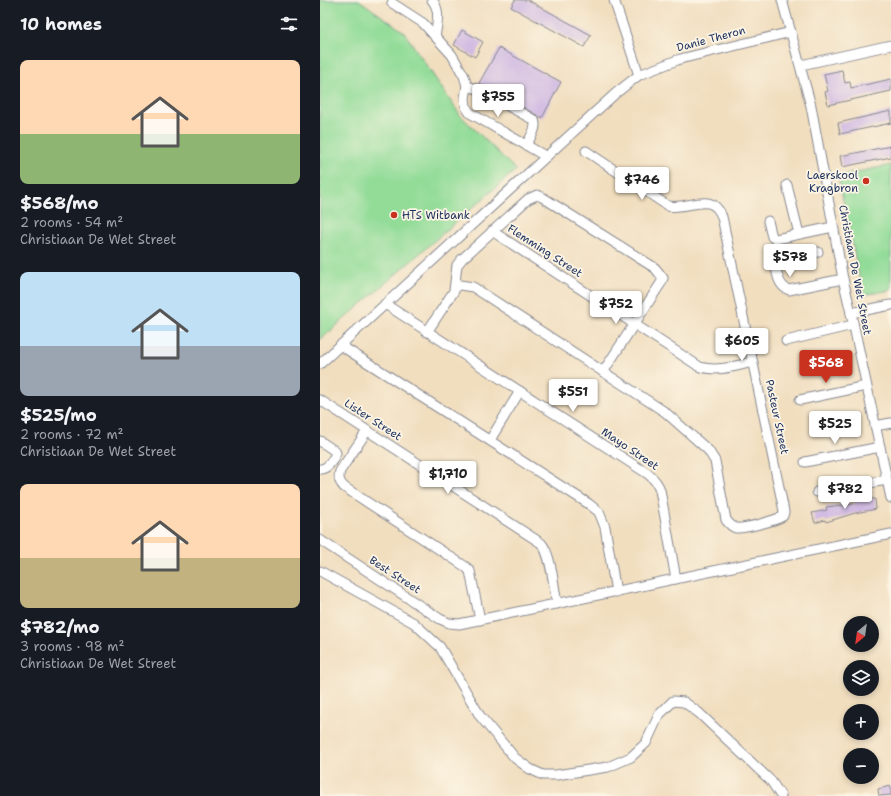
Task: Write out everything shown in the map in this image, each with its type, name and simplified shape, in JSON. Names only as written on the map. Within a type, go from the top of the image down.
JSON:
[{"type":"street","points":[[432,0],[437,5],[438,16],[435,37]]},
{"type":"street","points":[[614,0],[638,75]]},
{"type":"street","name":"Christiaan De Wet Street","points":[[782,0],[811,106],[843,279],[891,498]]},
{"type":"street","points":[[392,3],[423,23],[452,55],[464,76],[467,86],[465,98],[466,107],[470,113],[545,156],[548,155]]},
{"type":"street","name":"Danie Theron","points":[[385,304],[616,93],[638,75],[680,60],[791,32]]},
{"type":"street","points":[[801,65],[891,44]]},
{"type":"street","points":[[467,86],[477,89],[534,120],[536,124],[535,128],[526,145]]},
{"type":"street","name":"Pasteur Street","points":[[586,151],[668,206],[676,207],[706,202],[716,206],[719,210],[722,217],[753,362],[783,506],[783,516],[773,521],[737,528],[731,526],[726,520],[715,461],[711,453],[665,412],[603,372]]},
{"type":"street","points":[[787,185],[799,234]]},
{"type":"street","points":[[427,332],[454,291],[456,286],[457,265],[528,199],[538,195],[655,268],[663,278],[662,283],[603,372],[473,287],[460,285],[456,286]]},
{"type":"street","points":[[768,221],[772,237],[776,239],[834,227]]},
{"type":"street","name":"Flemming Street","points":[[492,231],[700,367],[709,370],[753,362]]},
{"type":"street","points":[[818,252],[782,259],[777,262],[780,284],[785,289],[789,290],[843,279]]},
{"type":"street","points":[[320,364],[385,304]]},
{"type":"street","name":"Mayo Street","points":[[385,304],[648,474],[659,485],[676,579]]},
{"type":"street","points":[[851,313],[891,305]]},
{"type":"street","points":[[786,341],[853,325]]},
{"type":"street","points":[[340,345],[490,440],[599,512],[605,527],[616,592]]},
{"type":"street","points":[[800,400],[866,386]]},
{"type":"street","points":[[490,440],[520,392]]},
{"type":"street","name":"Lister Street","points":[[320,400],[541,543],[544,546],[548,557],[557,604]]},
{"type":"street","points":[[875,426],[891,423]]},
{"type":"street","points":[[367,430],[340,471],[338,476],[340,482],[344,487],[466,567],[470,571],[480,620],[891,534]]},
{"type":"street","points":[[320,441],[336,453],[327,466],[320,469]]},
{"type":"street","points":[[805,462],[880,447]]},
{"type":"street","points":[[817,492],[887,480]]},
{"type":"street","name":"Best Street","points":[[320,540],[440,619],[450,623],[459,624],[480,620]]},
{"type":"street","points":[[320,572],[414,623],[440,647],[480,716],[515,758],[530,769],[543,775],[556,775],[608,767],[631,757],[646,743],[659,715],[666,706],[673,701],[684,702],[699,713],[772,781],[781,796]]},
{"type":"green space","points":[[320,0],[359,0],[404,32],[460,115],[516,170],[320,340]]},
{"type":"green space","points":[[891,165],[891,290],[863,295],[838,176]]},
{"type":"building","points":[[515,0],[528,0],[591,35],[584,47],[511,7]]},
{"type":"building","points":[[462,30],[483,42],[475,57],[454,45]]},
{"type":"building","points":[[499,48],[561,82],[542,118],[479,83]]},
{"type":"building","points":[[842,70],[845,83],[850,82],[851,88],[891,79],[891,91],[828,105],[825,92],[828,91],[824,74]]},
{"type":"building","points":[[891,111],[891,123],[840,134],[838,123]]},
{"type":"building","points":[[891,146],[891,157],[842,167],[840,156]]},
{"type":"building","points":[[867,493],[869,498],[875,499],[876,509],[855,513],[826,522],[825,520],[815,523],[812,513],[827,510],[826,507],[853,504]]},
{"type":"building","points":[[891,786],[891,795],[879,796],[878,789]]},
{"type":"place","name":"Laerskool Kragbron","points":[[866,181]]},
{"type":"place","name":"HTS Witbank","points":[[394,215]]}]
